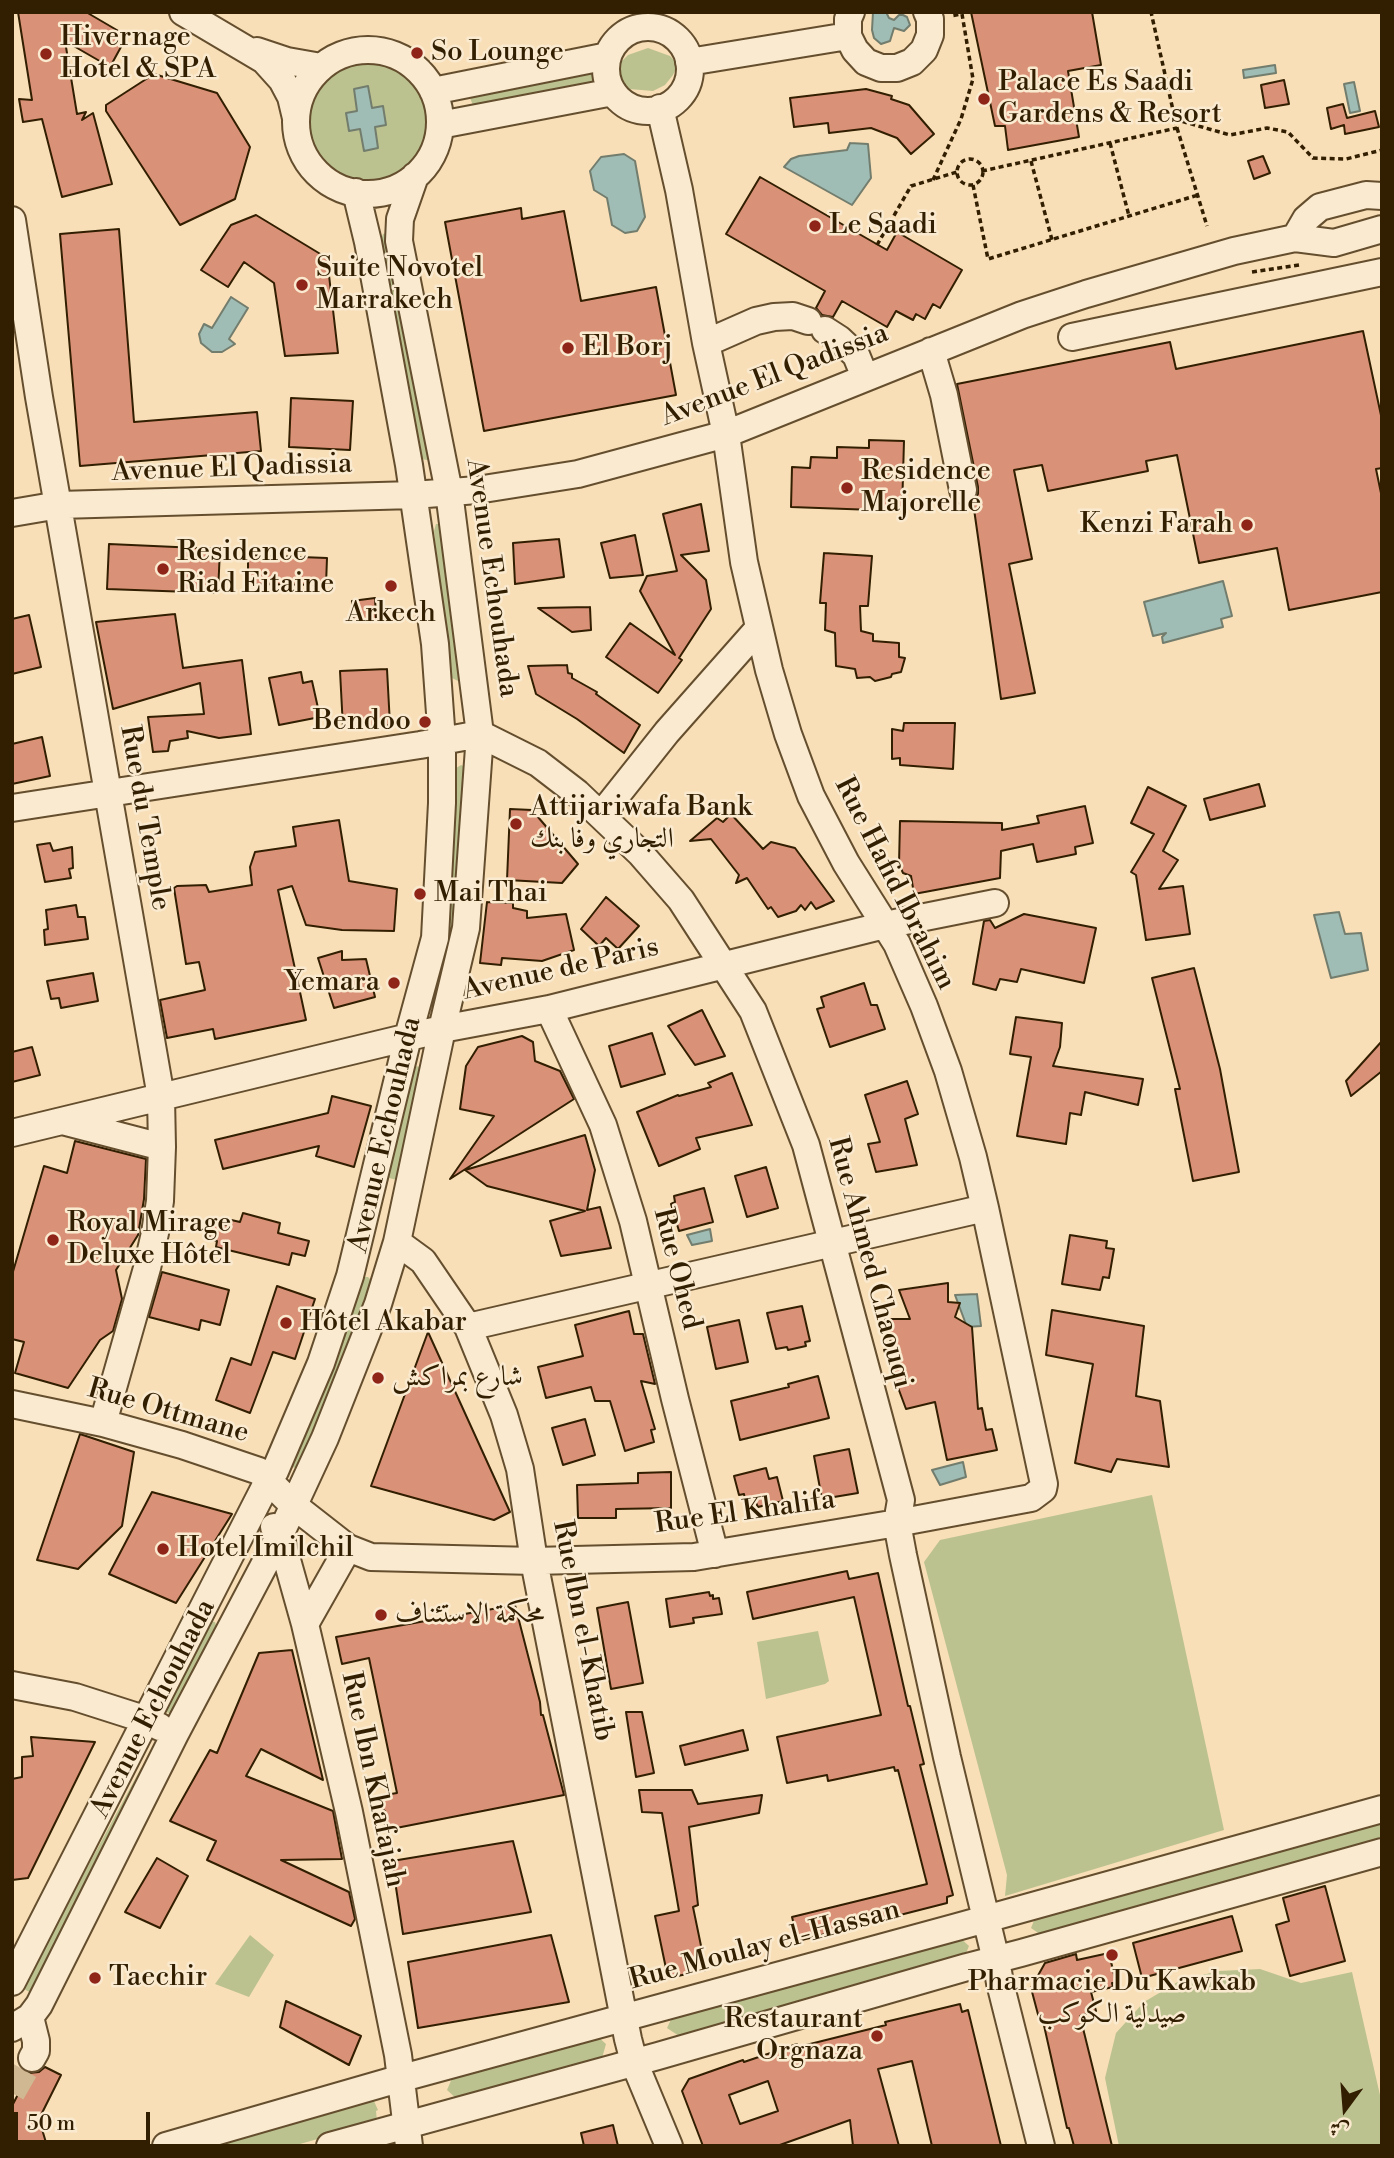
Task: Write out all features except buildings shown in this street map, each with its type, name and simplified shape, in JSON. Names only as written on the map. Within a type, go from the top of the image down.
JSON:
[{"type":"street","points":[[183,12],[264,60],[282,80],[291,97],[298,141],[312,166],[329,182],[356,192],[372,193],[388,191],[402,184],[415,176],[431,156],[440,125],[433,91],[424,77],[412,65],[397,56],[367,50],[348,52],[321,67],[304,87],[296,118]]},
{"type":"street","points":[[689,62],[850,24],[855,51],[866,62],[881,68],[897,68],[912,62],[923,50],[930,35],[928,16]]},
{"type":"street","points":[[648,20],[673,36],[685,50],[689,62],[688,78],[682,93],[674,101],[660,108],[645,110],[634,108],[620,100],[607,78],[608,56],[614,44],[648,20]]},
{"type":"street","points":[[242,46],[287,61],[321,67]]},
{"type":"street","points":[[433,91],[608,56]]},
{"type":"street","points":[[440,125],[613,92]]},
{"type":"street","name":"Rue Hafid Ibrahim","points":[[660,108],[679,190],[706,343],[726,434],[744,562],[769,670],[788,734],[811,796],[846,863],[897,944],[948,1071],[985,1208],[1044,1484]]},
{"type":"street","name":"Avenue Echouhada","points":[[21,2023],[39,2005],[175,1734],[280,1535],[325,1438],[378,1304],[397,1242],[466,928],[480,734],[449,492],[399,241],[400,219],[415,176]]},
{"type":"street","name":"Avenue Echouhada","points":[[12,1982],[268,1479],[275,1471],[321,1363],[350,1276],[435,938],[442,803],[442,741],[435,644],[414,495],[368,242],[356,192]]},
{"type":"street","points":[[1295,238],[1306,219],[1320,207],[1366,195],[1382,196]]},
{"type":"street","name":"Rue du Temple","points":[[12,220],[39,397],[60,505],[161,1097],[160,1201],[155,1233],[148,1268],[103,1423]]},
{"type":"street","name":"Avenue El Qadissia","points":[[12,513],[60,505],[414,495],[477,490],[578,474],[726,434],[1022,315],[1086,294],[1234,251],[1295,238],[1334,243],[1382,229]]},
{"type":"street","points":[[1072,337],[1382,272]]},
{"type":"street","points":[[706,343],[755,321],[793,316],[839,339],[856,355],[865,377]]},
{"type":"street","points":[[931,351],[944,395],[963,490]]},
{"type":"street","points":[[601,815],[667,732],[760,628]]},
{"type":"street","points":[[12,808],[108,795],[480,734]]},
{"type":"street","name":"Rue Ahmed Chaouqi","points":[[480,734],[538,763],[577,793],[657,872],[681,901],[753,1011],[806,1144],[901,1500],[897,1523],[947,1757],[1041,2146]]},
{"type":"street","name":"Avenue de Paris","points":[[12,1132],[442,1029],[549,1009],[885,925],[995,903]]},
{"type":"street","name":"Rue Ohed","points":[[549,1009],[603,1125],[634,1221],[715,1554]]},
{"type":"street","name":"Avenue de Paris","points":[[61,1121],[162,1147]]},
{"type":"street","points":[[468,1326],[985,1208]]},
{"type":"street","name":"Rue Ibn el-Khatib","points":[[397,1242],[423,1261],[468,1326],[504,1415],[520,1469],[534,1561],[628,2039],[634,2062],[669,2146]]},
{"type":"street","name":"Rue Ottmane","points":[[12,1404],[103,1423],[182,1445],[259,1471],[293,1505]]},
{"type":"street","name":"Rue El Khalifa","points":[[293,1505],[348,1548],[371,1557],[534,1561],[694,1557],[1031,1498],[1043,1489],[1044,1484]]},
{"type":"street","name":"Rue Ibn Khafajah","points":[[256,1504],[280,1535],[305,1624],[349,1812],[402,2079],[408,2135]]},
{"type":"street","points":[[305,1624],[348,1548]]},
{"type":"street","points":[[12,1685],[75,1697],[147,1720],[175,1734]]},
{"type":"street","name":"Rue Moulay el-Hassan","points":[[166,2146],[1382,1809]]},
{"type":"street","points":[[330,2146],[408,2135],[634,2062],[1382,1852]]},
{"type":"street","points":[[21,2023],[36,2041],[36,2051],[32,2059]]},
{"type":"path","points":[[1151,12],[1174,119],[1207,226]]},
{"type":"path","points":[[928,16],[962,14],[972,79],[961,119],[933,180]]},
{"type":"path","points":[[1174,119],[1230,135],[1267,128],[1288,132],[1313,158],[1346,159],[1382,150]]},
{"type":"path","points":[[982,171],[1177,128]]},
{"type":"path","points":[[1110,143],[1129,216]]},
{"type":"path","points":[[967,160],[978,162],[982,171],[982,178],[973,185],[962,182],[957,172],[958,167],[967,160]]},
{"type":"path","points":[[1031,160],[1052,240]]},
{"type":"path","points":[[877,245],[911,186],[957,172]]},
{"type":"path","points":[[973,185],[988,259],[1198,195]]},
{"type":"green space","points":[[648,48],[670,56],[675,61],[677,66],[673,75],[665,85],[653,91],[629,89],[618,79],[620,63],[628,55]]},
{"type":"green space","points":[[373,58],[396,65],[415,79],[427,100],[430,124],[424,147],[409,167],[389,179],[365,182],[341,175],[322,161],[310,140],[307,116],[313,93],[328,73],[349,62]],"holes":[[[382,107],[386,125],[375,127],[346,113]]]},
{"type":"green space","points":[[592,70],[599,75],[600,80],[595,88],[482,108],[473,105],[470,98],[472,92]]},
{"type":"green space","points":[[388,232],[432,458],[427,460],[418,455],[380,242],[383,234]]},
{"type":"green space","points":[[436,524],[443,524],[460,682],[450,677],[434,531]]},
{"type":"green space","points":[[461,765],[466,767],[463,915],[440,991],[451,844],[453,770]]},
{"type":"green space","points":[[415,1066],[421,1067],[397,1180],[389,1178],[388,1174],[410,1072]]},
{"type":"green space","points":[[362,1277],[368,1277],[373,1282],[299,1469],[292,1467],[291,1461]]},
{"type":"green space","points":[[1152,1495],[1224,1830],[1005,1896],[1007,1875],[924,1562],[940,1540]]},
{"type":"green space","points":[[209,1621],[215,1622],[217,1628],[174,1712],[161,1711]]},
{"type":"green space","points":[[818,1631],[829,1681],[766,1699],[757,1642]]},
{"type":"green space","points":[[149,1766],[35,1995],[22,1988],[141,1768]]},
{"type":"green space","points":[[1382,1817],[1382,1843],[1044,1937],[1031,1928],[1037,1913]]},
{"type":"green space","points":[[250,1935],[274,1955],[249,1997],[215,1984]]},
{"type":"green space","points":[[958,1936],[969,1946],[964,1958],[682,2038],[667,2028],[674,2013]]},
{"type":"green space","points":[[1260,1969],[1301,1983],[1352,1972],[1382,2104],[1382,2146],[1119,2146],[1105,2078],[1116,2033],[1144,2002],[1181,1980],[1219,1971]]},
{"type":"green space","points":[[596,2035],[606,2044],[602,2058],[458,2100],[447,2090],[453,2076]]},
{"type":"green space","points":[[373,2099],[378,2110],[377,2122],[293,2146],[202,2146]]},
{"type":"water","points":[[873,12],[886,12],[889,18],[894,20],[903,15],[907,17],[910,25],[904,31],[894,28],[890,41],[881,44],[874,38],[872,30]]},
{"type":"water","points":[[1275,65],[1276,73],[1244,78],[1243,70]]},
{"type":"water","points":[[1354,82],[1360,111],[1350,113],[1344,84]]},
{"type":"water","points":[[368,86],[372,108],[383,106],[386,125],[375,127],[378,148],[364,151],[360,129],[349,131],[346,113],[357,111],[354,89]]},
{"type":"water","points":[[850,143],[868,144],[871,178],[852,205],[784,167],[791,159],[799,156],[847,150]]},
{"type":"water","points":[[624,154],[635,161],[645,217],[637,231],[625,233],[612,225],[607,198],[594,190],[590,171],[601,157]]},
{"type":"water","points":[[231,297],[248,308],[229,339],[235,344],[222,352],[212,352],[201,343],[199,334],[204,324],[212,328]]},
{"type":"water","points":[[1223,581],[1232,616],[1221,619],[1223,627],[1163,643],[1162,637],[1166,633],[1153,636],[1144,602]]},
{"type":"water","points":[[1339,912],[1345,934],[1361,933],[1368,970],[1331,978],[1314,915]]},
{"type":"water","points":[[710,1229],[712,1241],[692,1245],[687,1235]]},
{"type":"water","points":[[977,1294],[981,1326],[967,1327],[955,1295]]},
{"type":"water","points":[[963,1462],[966,1477],[940,1485],[932,1470]]},
{"type":"tunnel","points":[[12,2093],[32,2058]]},
{"type":"place","name":"So Lounge","points":[[417,53]]},
{"type":"place","name":"Hivernage Hotel & SPA","points":[[46,54]]},
{"type":"place","name":"Palace Es Saadi Gardens & Resort","points":[[984,99]]},
{"type":"place","name":"Le Saadi","points":[[815,226]]},
{"type":"place","name":"Suite Novotel Marrakech","points":[[302,285]]},
{"type":"place","name":"El Borj","points":[[568,348]]},
{"type":"place","name":"Residence Majorelle","points":[[847,488]]},
{"type":"place","name":"Kenzi Farah","points":[[1247,525]]},
{"type":"place","name":"Residence Riad Eitaine","points":[[163,569]]},
{"type":"place","name":"Arkech","points":[[391,586]]},
{"type":"place","name":"Bendoo","points":[[425,722]]},
{"type":"place","name":"Attijariwafa Bank التجاري وفا بنك","points":[[516,824]]},
{"type":"place","name":"Mai Thai","points":[[420,894]]},
{"type":"place","name":"Yemara","points":[[394,983]]},
{"type":"place","name":"Royal Mirage Deluxe Hôtel","points":[[53,1240]]},
{"type":"place","name":"Hôtel Akabar","points":[[286,1323]]},
{"type":"place","name":"شارع بمراكش","points":[[378,1378]]},
{"type":"place","name":"Hotel Imilchil","points":[[163,1549]]},
{"type":"place","name":"محكمة الاستئناف","points":[[381,1615]]},
{"type":"place","name":"Pharmacie Du Kawkab صيدلية الكوكب","points":[[1112,1955]]},
{"type":"place","name":"Taechir","points":[[95,1978]]},
{"type":"place","name":"Restaurant Orgnaza","points":[[877,2036]]}]
